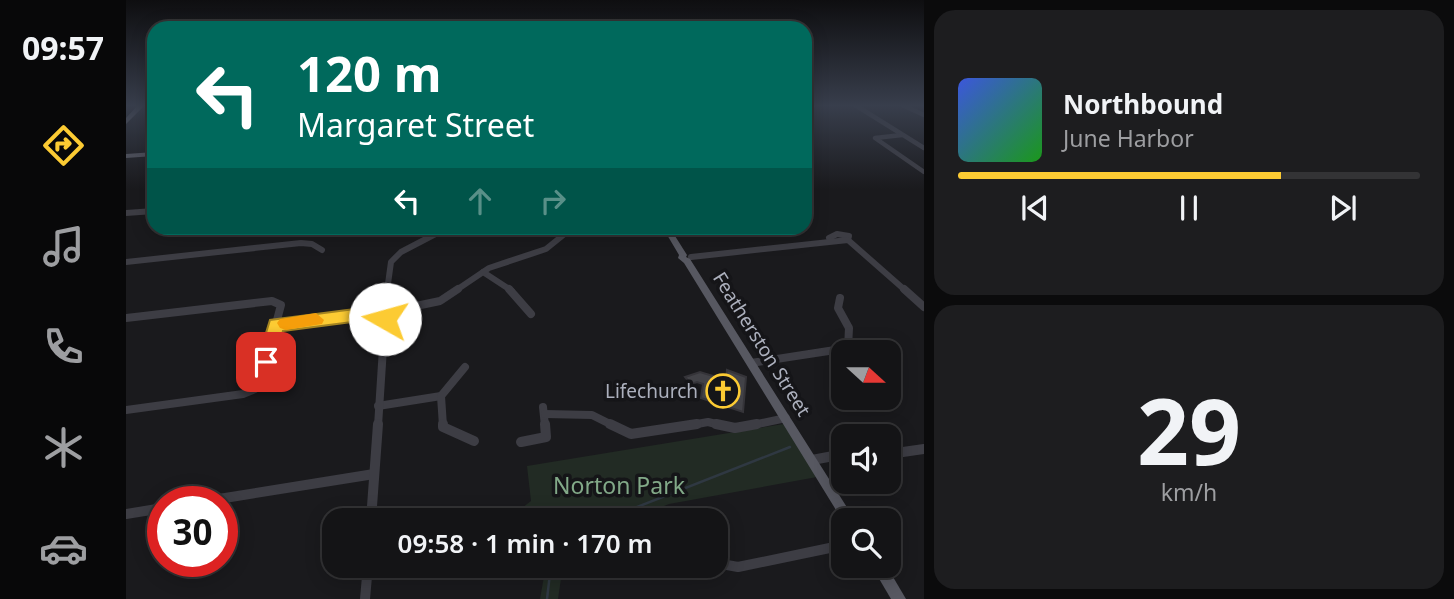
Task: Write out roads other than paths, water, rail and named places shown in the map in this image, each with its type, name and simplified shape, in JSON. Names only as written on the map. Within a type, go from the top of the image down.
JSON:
[{"type":"main road","points":[[129,156],[147,155]]},
{"type":"main road","name":"Featherston Street","points":[[671,235],[842,508]]},
{"type":"main road","points":[[886,578],[899,599]]},
{"type":"street","points":[[899,133],[924,148]]},
{"type":"street","points":[[902,135],[875,138],[924,172]]},
{"type":"street","points":[[126,163],[129,156]]},
{"type":"street","points":[[126,213],[147,212]]},
{"type":"street","points":[[372,508],[391,262],[401,252],[434,235]]},
{"type":"street","points":[[276,325],[385,312],[440,301],[483,271],[546,249],[563,235]]},
{"type":"street","points":[[687,258],[848,240],[924,307]]},
{"type":"street","points":[[126,262],[306,243],[322,250]]},
{"type":"street","points":[[483,271],[512,290],[531,314]]},
{"type":"street","points":[[751,363],[848,348],[849,328],[838,308],[840,298]]},
{"type":"street","points":[[126,318],[280,303],[282,308],[261,380],[255,388],[243,394],[126,410]]},
{"type":"street","points":[[465,367],[442,396],[443,427],[474,441]]},
{"type":"street","points":[[378,406],[442,396]]},
{"type":"street","points":[[521,442],[546,437],[544,410],[592,415],[631,434],[708,422],[735,428],[786,418]]},
{"type":"street","points":[[901,452],[924,449]]},
{"type":"street","points":[[812,460],[831,456]]},
{"type":"street","points":[[238,496],[374,474]]},
{"type":"street","points":[[126,514],[147,511]]},
{"type":"street","points":[[728,565],[738,567],[831,548]]},
{"type":"street","points":[[365,599],[367,578]]},
{"type":"waterway","points":[[635,508],[790,447]]},
{"type":"waterway","points":[[547,599],[549,578]]},
{"type":"place","name":"Lifechurch","points":[[723,391]]},
{"type":"park label","name":"Norton Park","points":[[619,486]]}]
